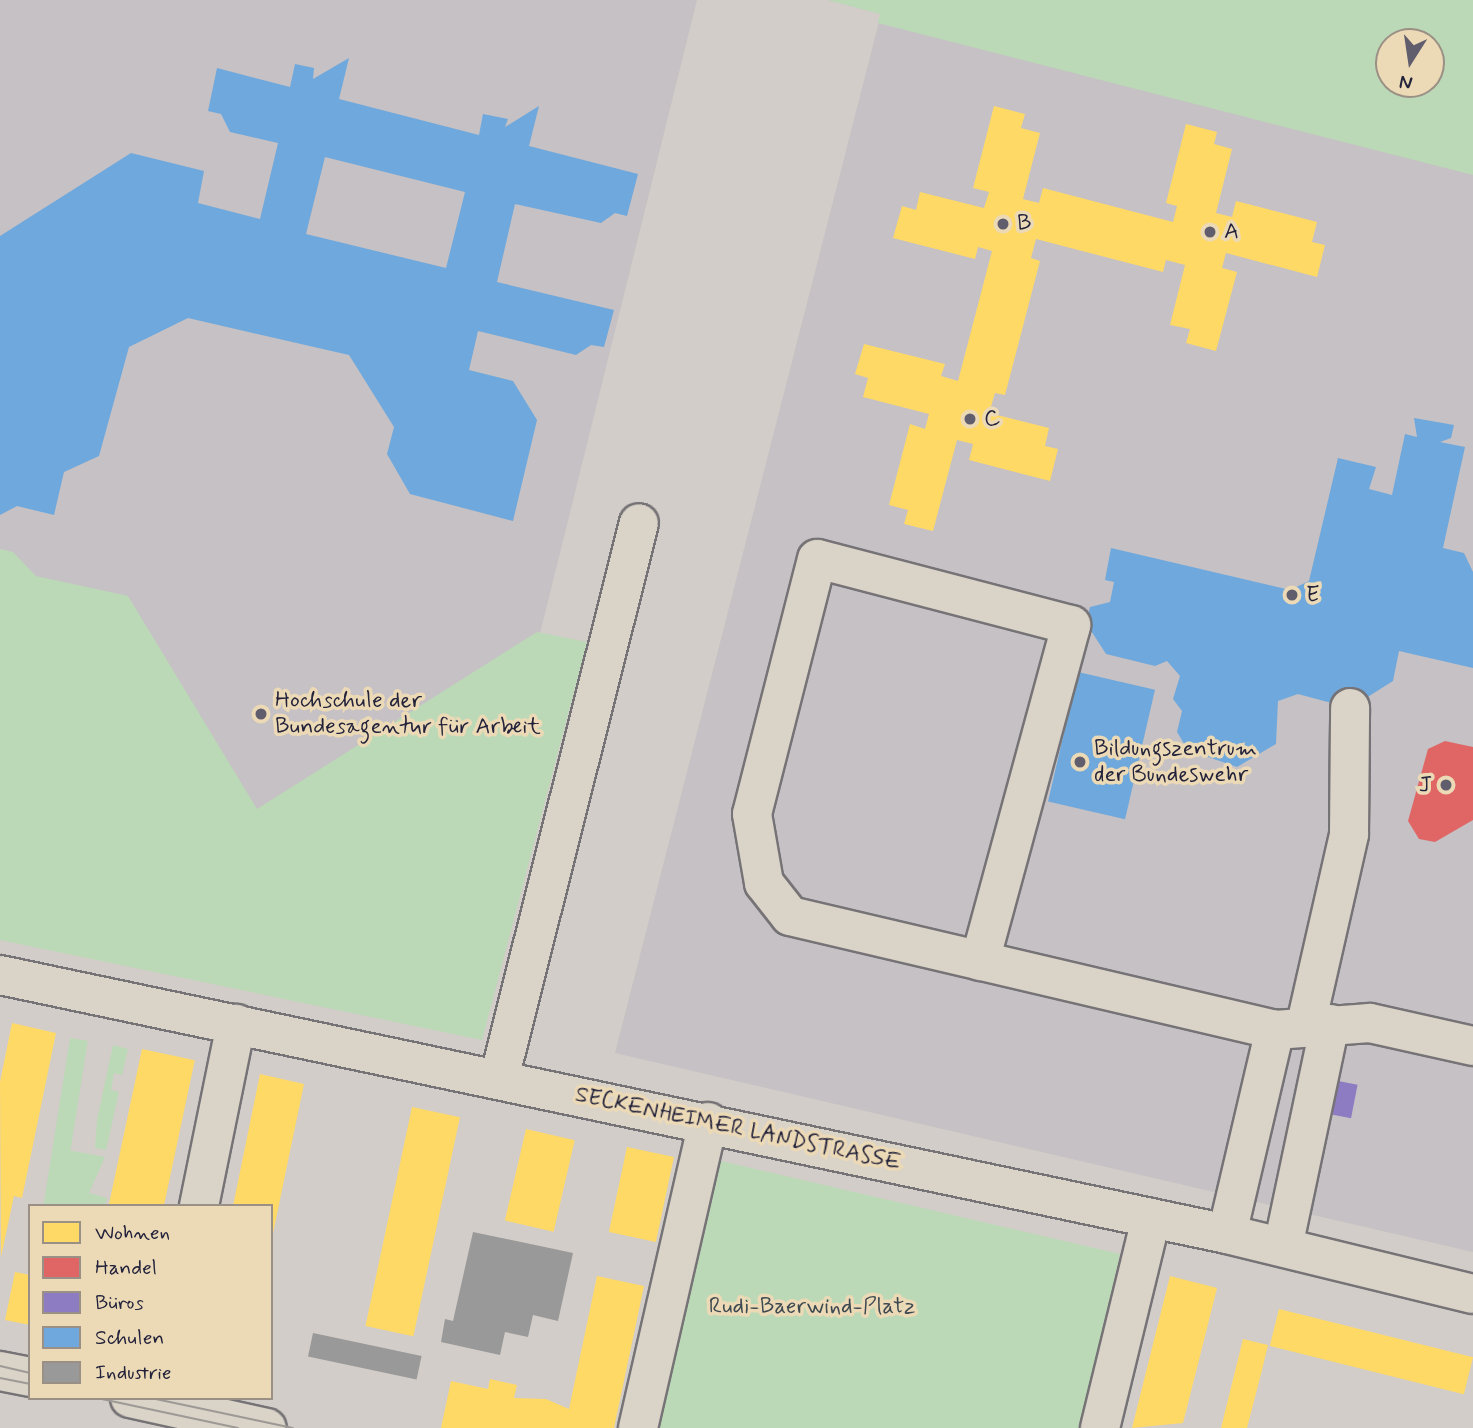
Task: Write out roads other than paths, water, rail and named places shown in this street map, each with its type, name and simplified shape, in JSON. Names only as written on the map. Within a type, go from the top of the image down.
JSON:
[{"type":"main road","points":[[499,1079],[639,523]]},
{"type":"main road","points":[[980,961],[1071,625],[817,559],[752,814],[764,883],[790,916],[980,961],[1303,1026],[1370,1023],[1473,1046]]},
{"type":"main road","points":[[1227,1234],[1303,1026],[1349,834],[1350,708]]},
{"type":"main road","name":"SECKENHEIMER LANDSTRASSE","points":[[0,975],[1151,1217],[1473,1294]]},
{"type":"main road","points":[[199,1204],[236,1024]]},
{"type":"main road","points":[[1283,1247],[1303,1026]]},
{"type":"main road","points":[[638,1428],[708,1122]]},
{"type":"main road","points":[[1100,1428],[1151,1217]]},
{"type":"main road","points":[[0,1371],[28,1377]]},
{"type":"main road","points":[[139,1400],[267,1428]]},
{"type":"tram line","points":[[0,1366],[28,1373]]},
{"type":"tram line","points":[[0,1378],[28,1384]]},
{"type":"tram line","points":[[106,1400],[238,1428]]},
{"type":"tram line","points":[[160,1400],[293,1428]]},
{"type":"place","name":"B","points":[[1003,224]]},
{"type":"place","name":"A","points":[[1210,232]]},
{"type":"place","name":"C","points":[[970,419]]},
{"type":"place","name":"E","points":[[1292,595]]},
{"type":"place","name":"Hochschule der Bundesagentur für Arbeit","points":[[261,714]]},
{"type":"place","name":"Bildungszentrum der Bundeswehr","points":[[1080,762]]},
{"type":"place","name":"J","points":[[1446,785]]},
{"type":"park label","name":"Rudi-Baerwind-Platz","points":[[812,1307]]}]
